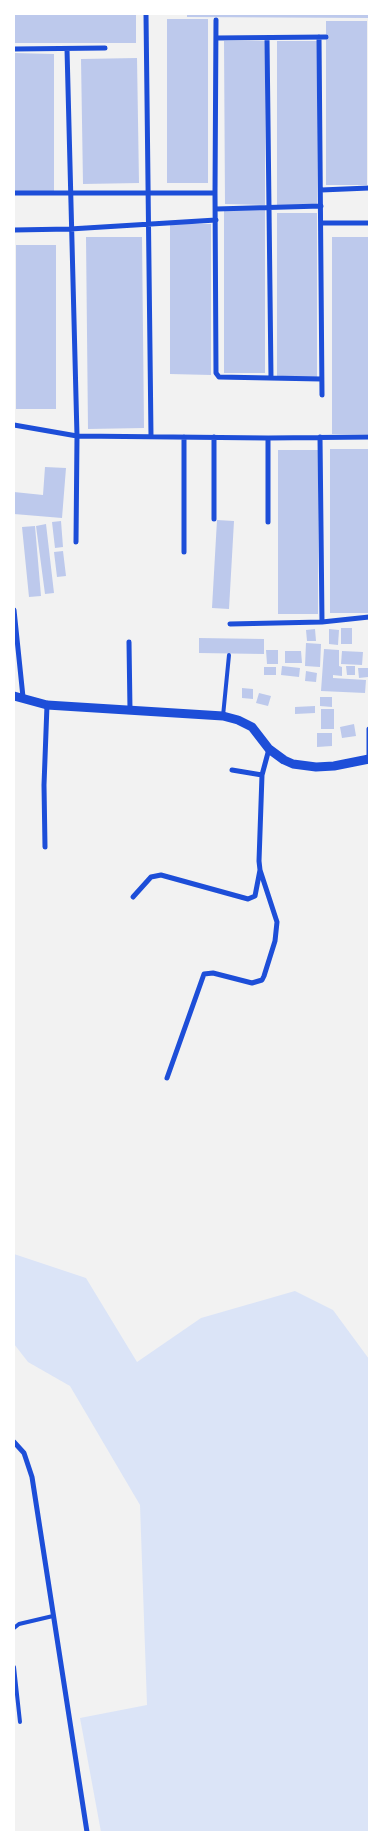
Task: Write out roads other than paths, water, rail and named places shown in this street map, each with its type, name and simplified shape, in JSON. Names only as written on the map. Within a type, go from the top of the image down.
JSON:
[{"type":"street","points":[[146,14],[151,436]]},
{"type":"street","points":[[216,20],[216,371],[219,377],[321,379]]},
{"type":"street","points":[[216,38],[322,37],[322,395]]},
{"type":"street","points":[[268,38],[271,378]]},
{"type":"street","points":[[14,49],[105,48]]},
{"type":"street","points":[[66,49],[76,436],[76,542]]},
{"type":"street","points":[[321,190],[369,188]]},
{"type":"street","points":[[14,193],[215,193]]},
{"type":"street","points":[[216,209],[321,206]]},
{"type":"street","points":[[14,230],[70,229],[216,220]]},
{"type":"street","points":[[321,223],[369,223]]},
{"type":"street","points":[[14,425],[76,436],[214,438],[369,437]]},
{"type":"street","points":[[184,437],[184,552]]},
{"type":"street","points":[[320,437],[322,622]]},
{"type":"street","points":[[214,438],[214,520]]},
{"type":"street","points":[[268,438],[268,522]]},
{"type":"street","points":[[14,610],[18,696],[47,705],[223,716],[238,720],[252,727],[269,749],[284,760],[306,766],[334,766],[369,759],[369,729]]},
{"type":"street","points":[[230,624],[322,622],[369,617]]},
{"type":"street","points":[[130,642],[130,710]]},
{"type":"street","points":[[45,847],[44,785],[47,705]]},
{"type":"street","points":[[132,898],[151,877],[161,876],[237,896],[250,898],[256,893],[260,870],[262,775],[269,749]]},
{"type":"street","points":[[232,770],[262,775]]},
{"type":"street","points":[[168,1078],[204,974],[213,973],[252,983],[262,980],[264,976],[275,941],[277,922],[260,870]]},
{"type":"street","points":[[14,1442],[24,1453],[32,1477],[87,1832]]},
{"type":"lane","points":[[223,716],[229,655]]},
{"type":"lane","points":[[14,1628],[19,1624],[53,1616]]},
{"type":"lane","points":[[14,1667],[20,1722]]}]
